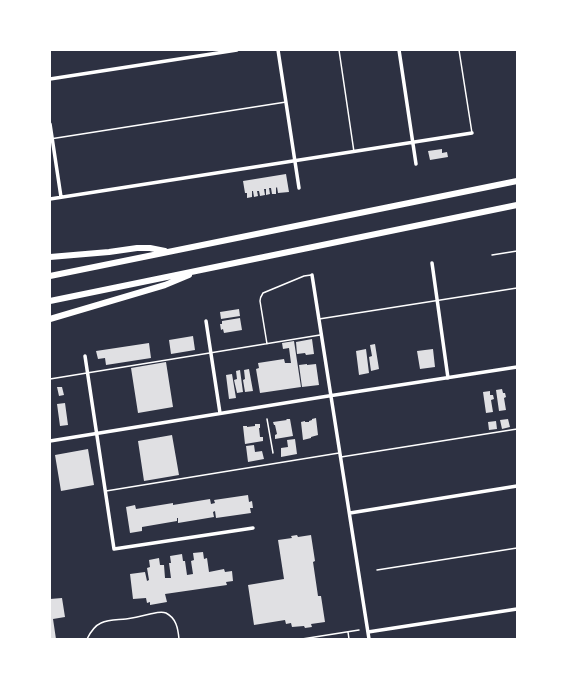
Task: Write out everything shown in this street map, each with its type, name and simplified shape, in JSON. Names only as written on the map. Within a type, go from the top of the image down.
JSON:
[{"type":"highway","points":[[50,276],[517,181]]},
{"type":"highway","points":[[50,301],[517,205]]},
{"type":"highway","points":[[50,257],[137,248],[150,248],[168,252]]},
{"type":"highway","points":[[50,319],[165,285],[202,270]]},
{"type":"street","points":[[50,79],[237,50]]},
{"type":"street","points":[[278,50],[299,188]]},
{"type":"street","points":[[398,50],[416,164]]},
{"type":"street","points":[[50,124],[51,139],[61,197]]},
{"type":"street","points":[[50,199],[472,133]]},
{"type":"street","points":[[432,263],[448,378]]},
{"type":"street","points":[[312,275],[369,639]]},
{"type":"street","points":[[206,321],[220,413]]},
{"type":"street","points":[[85,356],[98,433],[114,549],[253,528]]},
{"type":"street","points":[[50,441],[517,367]]},
{"type":"street","points":[[350,513],[517,486]]},
{"type":"street","points":[[368,632],[517,609]]},
{"type":"lane","points":[[339,50],[354,152]]},
{"type":"lane","points":[[459,50],[472,133]]},
{"type":"lane","points":[[51,139],[286,102]]},
{"type":"lane","points":[[492,255],[517,251]]},
{"type":"lane","points":[[267,344],[260,302],[261,295],[304,276],[312,275]]},
{"type":"lane","points":[[319,319],[517,288]]},
{"type":"lane","points":[[50,379],[322,335]]},
{"type":"lane","points":[[106,491],[517,429]]},
{"type":"lane","points":[[377,570],[517,548]]},
{"type":"path","points":[[267,419],[273,454]]},
{"type":"path","points":[[87,639],[95,626],[99,623],[135,618],[157,612],[167,613],[171,616],[177,625],[179,639]]},
{"type":"path","points":[[302,639],[359,630]]},
{"type":"path","points":[[348,632],[349,639]]},
{"type":"building","points":[[442,149],[442,153],[447,152],[448,157],[430,160],[428,151]]},
{"type":"building","points":[[286,174],[289,192],[278,193],[277,187],[276,194],[272,194],[271,188],[269,188],[270,194],[266,195],[266,189],[264,189],[265,195],[260,196],[259,191],[257,191],[258,196],[254,197],[252,191],[252,197],[247,198],[243,181]]},
{"type":"building","points":[[239,309],[240,316],[221,319],[220,312]]},
{"type":"building","points":[[240,318],[242,330],[224,333],[223,329],[221,330],[220,324],[222,324],[222,321]]},
{"type":"building","points":[[193,336],[195,350],[171,354],[169,340]]},
{"type":"building","points":[[312,339],[314,354],[297,354],[296,342]]},
{"type":"building","points":[[294,341],[301,387],[260,393],[256,369],[259,368],[258,363],[284,359],[285,363],[291,363],[289,348],[283,349],[282,343]]},
{"type":"building","points":[[149,343],[151,358],[106,365],[105,358],[98,359],[96,351]]},
{"type":"building","points":[[375,344],[379,369],[371,371],[369,357],[372,356],[370,345]]},
{"type":"building","points":[[366,349],[369,373],[359,375],[356,351]]},
{"type":"building","points":[[433,349],[435,367],[420,369],[417,351]]},
{"type":"building","points":[[166,362],[173,407],[138,413],[131,368]]},
{"type":"building","points":[[316,364],[319,385],[302,387],[299,365]]},
{"type":"building","points":[[249,369],[253,391],[245,392],[243,380],[245,379],[244,370]]},
{"type":"building","points":[[240,370],[243,392],[237,393],[234,380],[237,379],[236,371]]},
{"type":"building","points":[[232,374],[236,398],[229,399],[226,375]]},
{"type":"building","points":[[57,387],[62,387],[64,395],[59,396]]},
{"type":"building","points":[[502,389],[506,397],[504,398],[506,410],[499,411],[496,390]]},
{"type":"building","points":[[490,391],[490,395],[493,395],[494,399],[491,400],[493,412],[486,413],[483,392]]},
{"type":"building","points":[[65,403],[68,425],[60,426],[57,404]]},
{"type":"building","points":[[316,418],[318,435],[303,440],[301,422],[309,422]]},
{"type":"building","points":[[286,419],[290,419],[293,436],[275,439],[275,435],[277,434],[273,422],[287,420]]},
{"type":"building","points":[[508,419],[510,427],[502,429],[500,420]]},
{"type":"building","points":[[496,421],[497,429],[489,430],[488,422]]},
{"type":"building","points":[[255,424],[260,424],[260,437],[263,437],[263,441],[245,444],[243,426],[255,426]]},
{"type":"building","points":[[172,435],[179,475],[144,481],[138,441]]},
{"type":"building","points":[[295,439],[297,454],[281,457],[281,448],[288,447],[287,440]]},
{"type":"building","points":[[254,445],[255,452],[262,451],[264,459],[248,462],[246,446]]},
{"type":"building","points":[[88,449],[94,485],[61,491],[55,455]]},
{"type":"building","points":[[248,495],[249,502],[252,501],[253,508],[250,508],[251,513],[216,518],[215,511],[213,512],[214,517],[178,523],[177,518],[177,521],[142,527],[142,531],[130,533],[126,507],[135,505],[136,509],[210,499],[211,504],[215,503],[214,500]]},
{"type":"building","points":[[297,535],[298,537],[311,535],[318,596],[321,596],[325,622],[311,624],[312,627],[305,628],[304,626],[292,627],[291,623],[286,624],[285,620],[254,625],[248,585],[284,579],[278,540],[292,538],[291,536]]},
{"type":"building","points":[[203,552],[204,559],[207,558],[209,572],[224,569],[225,572],[232,571],[233,581],[226,582],[227,585],[165,594],[167,602],[150,605],[150,602],[147,603],[146,598],[133,599],[130,574],[145,572],[147,581],[149,580],[147,568],[150,567],[149,560],[159,558],[160,565],[164,565],[165,578],[171,578],[169,563],[171,563],[170,556],[182,554],[183,561],[185,561],[187,575],[193,574],[191,561],[194,560],[193,553]]},
{"type":"building","points":[[62,598],[65,617],[53,619],[56,639],[50,639],[50,599]]}]
